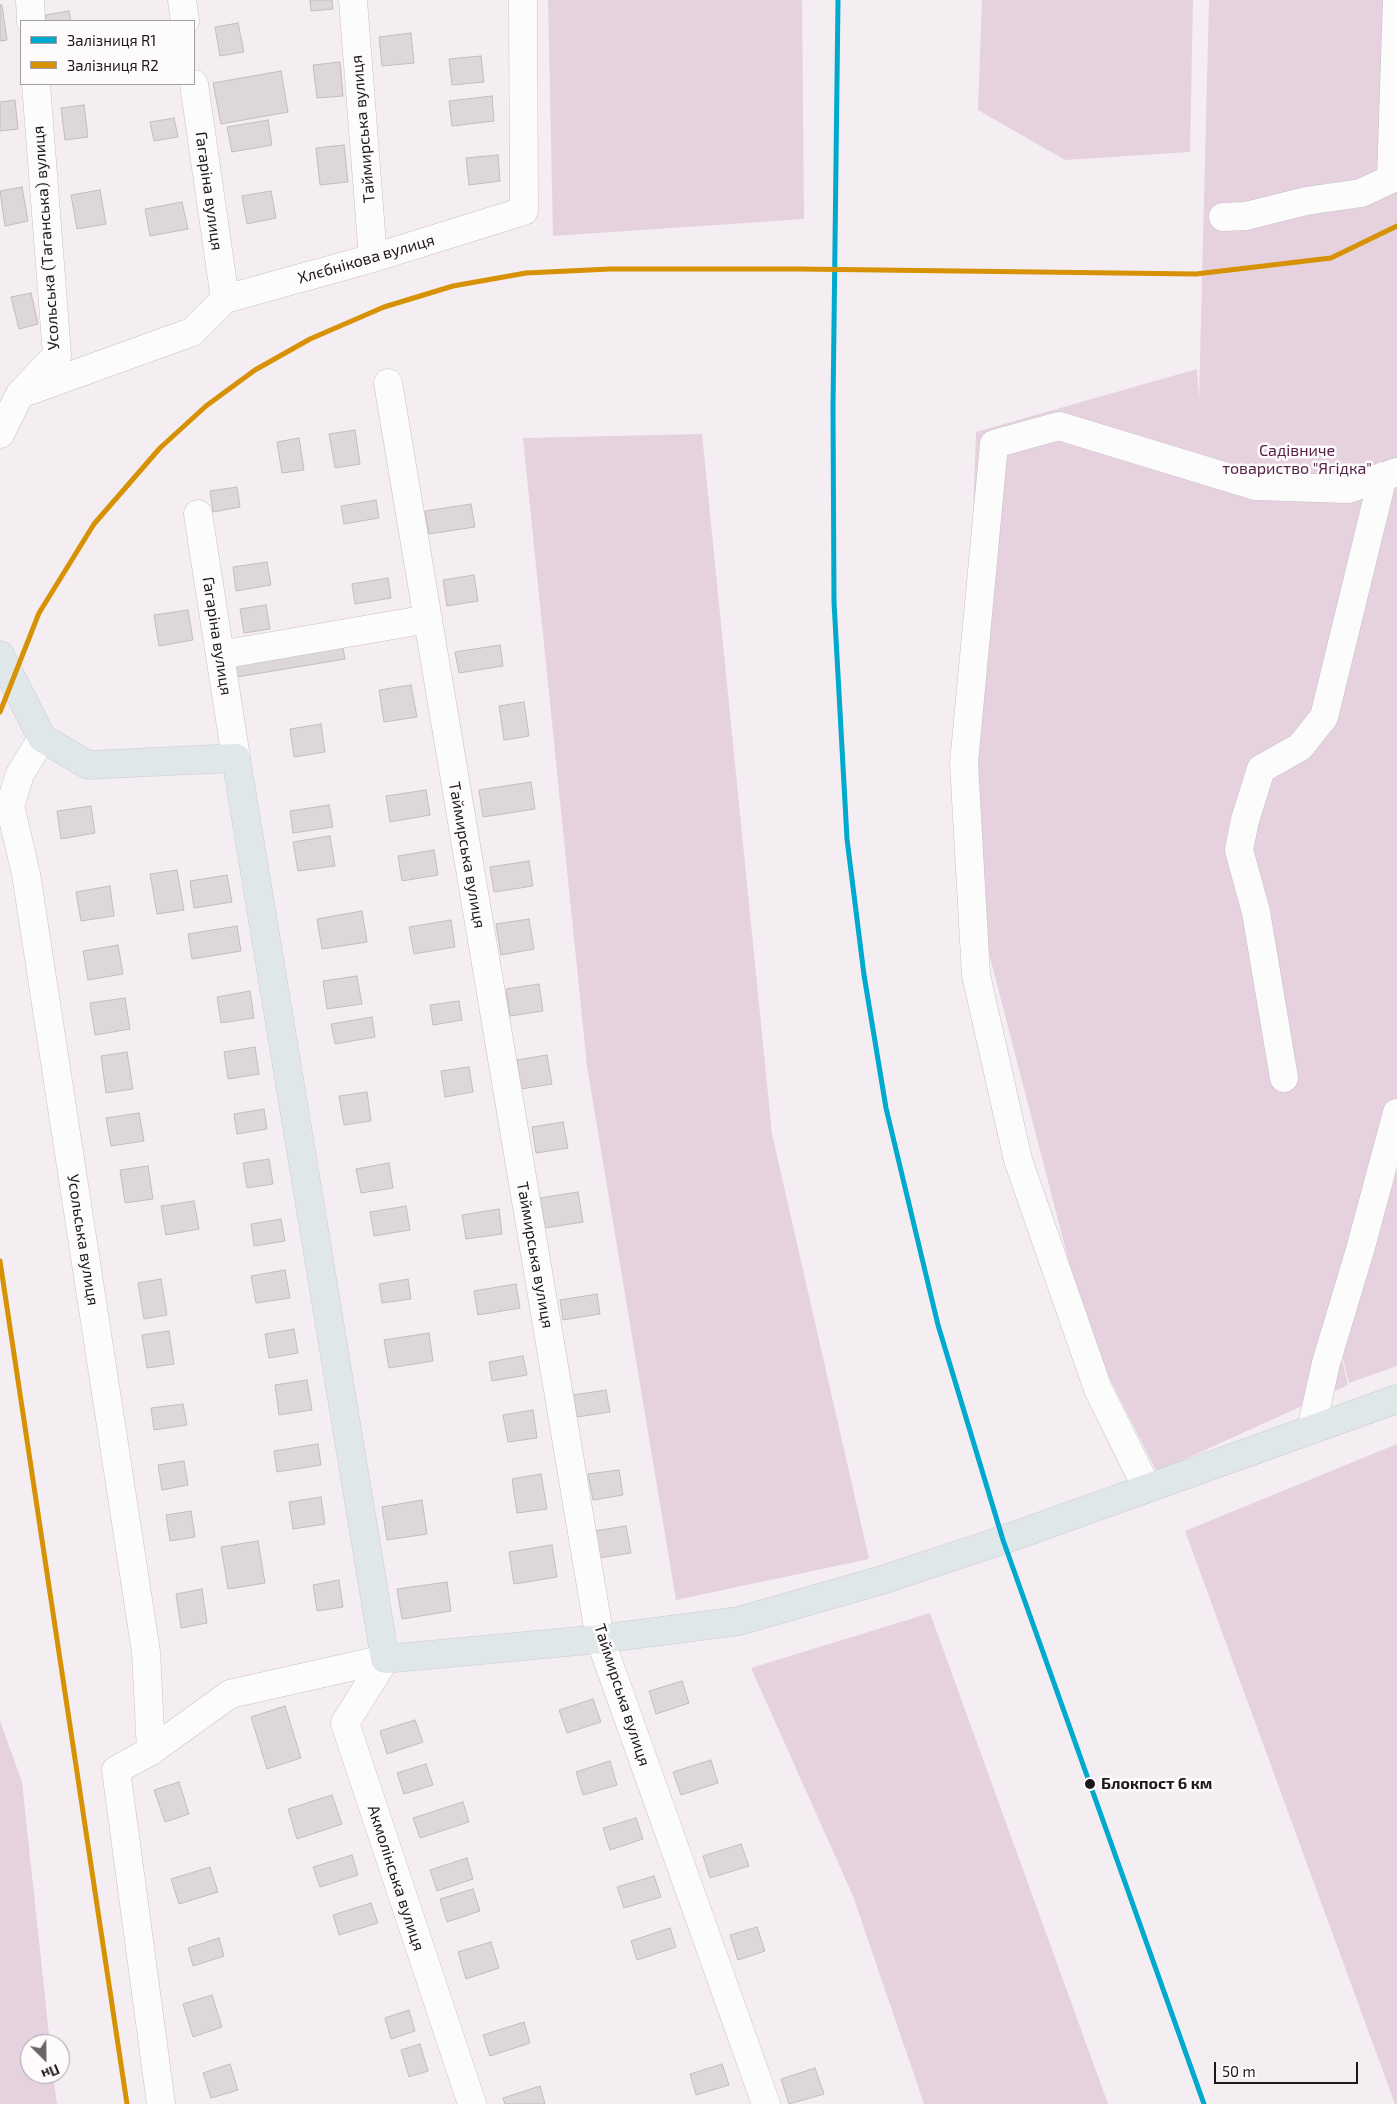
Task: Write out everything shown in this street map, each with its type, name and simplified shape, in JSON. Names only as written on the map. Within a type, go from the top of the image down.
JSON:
[{"type":"main road","points":[[0,655],[42,738],[88,765],[236,758],[385,1659],[600,1639],[739,1621],[882,1580],[1003,1540],[1397,1399]]},
{"type":"street","points":[[30,0],[31,20]]},
{"type":"street","points":[[182,0],[185,20]]},
{"type":"street","name":"Таймирська вулиця","points":[[353,0],[373,258]]},
{"type":"street","name":"Хлєбнікова вулиця","points":[[20,394],[192,332],[225,299],[373,258],[524,211],[523,0]]},
{"type":"street","points":[[1223,217],[1246,216],[1306,201],[1360,193],[1391,179],[1397,0]]},
{"type":"street","name":"Усольська (Таганська) вулиця","points":[[0,434],[20,394],[57,355],[36,85]]},
{"type":"street","name":"Гагаріна вулиця","points":[[194,85],[225,299]]},
{"type":"street","name":"Таймирська вулиця","points":[[388,383],[600,1639],[766,2104]]},
{"type":"street","points":[[1147,1488],[1098,1389],[1018,1160],[976,976],[964,763],[994,444],[1059,426],[1256,486],[1348,489],[1390,474]]},
{"type":"street","points":[[1284,1078],[1256,912],[1238,850],[1244,820],[1261,769],[1300,748],[1324,717],[1390,474]]},
{"type":"street","name":"Гагаріна вулиця","points":[[198,514],[236,758]]},
{"type":"street","points":[[220,655],[428,619]]},
{"type":"street","name":"Усольська вулиця","points":[[42,738],[20,774],[10,806],[26,874],[146,1652],[151,1751]]},
{"type":"street","points":[[1311,1430],[1326,1363],[1397,1112]]},
{"type":"street","points":[[161,2104],[116,1770],[151,1751],[230,1694],[385,1659]]},
{"type":"street","name":"Акмолiнська вулиця","points":[[385,1659],[345,1723],[472,2104]]},
{"type":"green space","points":[[548,0],[802,0],[804,219],[553,236]]},
{"type":"green space","points":[[982,0],[1193,0],[1190,152],[1065,160],[978,110]]},
{"type":"green space","name":"Садівниче товариство \"Ягідка\"","points":[[1209,0],[1397,0],[1397,1366],[1349,1383],[1329,1305],[1348,1385],[1157,1472],[1088,1336],[961,845],[976,432],[1197,369],[1199,399]]},
{"type":"green space","points":[[702,434],[772,1134],[869,1559],[676,1600],[587,1066],[523,438]]},
{"type":"green space","points":[[1397,1444],[1397,2104],[1395,2104],[1185,1531]]},
{"type":"green space","points":[[930,1613],[1108,2104],[924,2104],[853,1896],[751,1668]]},
{"type":"green space","points":[[0,1721],[22,1782],[49,2034],[20,2034],[20,2084],[54,2084],[57,2104],[0,2104]]},
{"type":"building","points":[[310,0],[332,0],[333,9],[311,11]]},
{"type":"building","points":[[0,5],[2,5],[7,40],[0,41]]},
{"type":"building","points":[[69,11],[71,20],[46,20],[45,15]]},
{"type":"building","points":[[238,23],[244,52],[220,56],[215,27]]},
{"type":"building","points":[[411,33],[414,63],[382,66],[379,37]]},
{"type":"building","points":[[481,56],[484,82],[452,85],[449,59]]},
{"type":"building","points":[[340,62],[343,96],[317,98],[313,65]]},
{"type":"building","points":[[281,71],[288,112],[221,124],[213,83]]},
{"type":"building","points":[[492,96],[494,121],[452,126],[449,101]]},
{"type":"building","points":[[15,100],[18,129],[0,131],[0,102]]},
{"type":"building","points":[[84,105],[88,137],[65,140],[61,108]]},
{"type":"building","points":[[174,118],[178,137],[154,141],[150,122]]},
{"type":"building","points":[[268,120],[272,145],[232,152],[227,127]]},
{"type":"building","points":[[344,145],[348,182],[320,185],[316,148]]},
{"type":"building","points":[[498,155],[500,181],[469,185],[466,158]]},
{"type":"building","points":[[22,187],[28,221],[5,226],[0,191]]},
{"type":"building","points":[[100,190],[106,224],[77,229],[71,195]]},
{"type":"building","points":[[271,191],[276,218],[247,224],[242,196]]},
{"type":"building","points":[[182,202],[188,229],[150,236],[145,209]]},
{"type":"building","points":[[31,293],[38,324],[19,329],[11,297]]},
{"type":"building","points":[[355,430],[360,464],[335,468],[329,434]]},
{"type":"building","points":[[299,438],[304,470],[282,473],[277,442]]},
{"type":"building","points":[[237,487],[240,507],[213,512],[210,491]]},
{"type":"building","points":[[376,500],[379,518],[344,524],[341,506]]},
{"type":"building","points":[[471,504],[475,527],[429,534],[425,511]]},
{"type":"building","points":[[267,562],[271,585],[236,591],[233,567]]},
{"type":"building","points":[[474,575],[478,601],[447,606],[443,580]]},
{"type":"building","points":[[388,578],[391,598],[355,604],[352,584]]},
{"type":"building","points":[[266,605],[270,629],[244,633],[240,609]]},
{"type":"building","points":[[188,610],[193,640],[159,646],[154,615]]},
{"type":"building","points":[[341,637],[345,659],[237,677],[233,654]]},
{"type":"building","points":[[500,645],[503,666],[459,673],[455,652]]},
{"type":"building","points":[[411,685],[417,717],[384,722],[379,690]]},
{"type":"building","points":[[524,702],[529,736],[504,740],[499,706]]},
{"type":"building","points":[[321,724],[325,752],[294,757],[290,729]]},
{"type":"building","points":[[531,782],[535,809],[483,817],[479,790]]},
{"type":"building","points":[[426,790],[430,815],[390,822],[386,796]]},
{"type":"building","points":[[329,805],[333,827],[293,833],[290,811]]},
{"type":"building","points":[[91,806],[95,833],[61,839],[57,811]]},
{"type":"building","points":[[330,836],[335,866],[298,871],[293,842]]},
{"type":"building","points":[[434,850],[438,875],[402,881],[398,856]]},
{"type":"building","points":[[529,861],[533,886],[494,892],[490,867]]},
{"type":"building","points":[[177,870],[184,910],[157,914],[150,874]]},
{"type":"building","points":[[227,875],[232,902],[194,908],[190,881]]},
{"type":"building","points":[[110,886],[114,916],[81,921],[76,892]]},
{"type":"building","points":[[362,911],[367,942],[322,949],[317,919]]},
{"type":"building","points":[[529,919],[534,949],[501,955],[496,924]]},
{"type":"building","points":[[451,920],[455,947],[414,954],[409,927]]},
{"type":"building","points":[[237,926],[241,951],[192,959],[188,934]]},
{"type":"building","points":[[118,945],[123,974],[88,980],[83,951]]},
{"type":"building","points":[[357,976],[362,1004],[327,1009],[323,981]]},
{"type":"building","points":[[539,984],[543,1011],[510,1016],[506,989]]},
{"type":"building","points":[[250,991],[254,1018],[221,1023],[217,997]]},
{"type":"building","points":[[125,998],[130,1029],[95,1035],[90,1003]]},
{"type":"building","points":[[459,1001],[462,1020],[433,1025],[430,1005]]},
{"type":"building","points":[[372,1017],[375,1037],[335,1044],[331,1024]]},
{"type":"building","points":[[255,1047],[259,1074],[228,1079],[224,1052]]},
{"type":"building","points":[[127,1052],[133,1089],[106,1093],[101,1056]]},
{"type":"building","points":[[547,1055],[552,1084],[521,1089],[517,1060]]},
{"type":"building","points":[[469,1067],[473,1092],[445,1097],[441,1071]]},
{"type":"building","points":[[367,1092],[371,1121],[344,1125],[339,1096]]},
{"type":"building","points":[[264,1109],[267,1129],[237,1134],[234,1114]]},
{"type":"building","points":[[139,1113],[144,1141],[111,1146],[106,1118]]},
{"type":"building","points":[[563,1122],[568,1148],[536,1153],[532,1127]]},
{"type":"building","points":[[269,1159],[273,1184],[247,1188],[243,1163]]},
{"type":"building","points":[[389,1163],[393,1188],[361,1193],[356,1169]]},
{"type":"building","points":[[148,1166],[153,1199],[125,1203],[120,1170]]},
{"type":"building","points":[[578,1192],[583,1222],[545,1228],[540,1198]]},
{"type":"building","points":[[194,1201],[199,1229],[166,1235],[161,1206]]},
{"type":"building","points":[[406,1206],[410,1230],[374,1236],[370,1212]]},
{"type":"building","points":[[499,1209],[502,1234],[466,1239],[462,1215]]},
{"type":"building","points":[[281,1219],[285,1241],[254,1246],[251,1224]]},
{"type":"building","points":[[285,1270],[290,1298],[256,1303],[251,1276]]},
{"type":"building","points":[[161,1279],[167,1315],[144,1319],[138,1283]]},
{"type":"building","points":[[408,1279],[411,1299],[382,1303],[379,1284]]},
{"type":"building","points":[[516,1284],[520,1308],[478,1315],[474,1291]]},
{"type":"building","points":[[597,1294],[600,1314],[563,1320],[560,1300]]},
{"type":"building","points":[[294,1329],[298,1353],[269,1358],[265,1334]]},
{"type":"building","points":[[169,1331],[174,1364],[147,1368],[142,1335]]},
{"type":"building","points":[[429,1333],[433,1361],[389,1368],[384,1340]]},
{"type":"building","points":[[523,1356],[527,1375],[492,1381],[489,1362]]},
{"type":"building","points":[[307,1380],[312,1410],[279,1415],[275,1385]]},
{"type":"building","points":[[606,1390],[610,1412],[577,1417],[573,1395]]},
{"type":"building","points":[[183,1404],[187,1425],[154,1430],[151,1408]]},
{"type":"building","points":[[533,1410],[537,1438],[508,1442],[503,1415]]},
{"type":"building","points":[[318,1444],[321,1465],[277,1472],[274,1451]]},
{"type":"building","points":[[184,1461],[188,1485],[162,1490],[158,1465]]},
{"type":"building","points":[[619,1470],[623,1495],[593,1500],[588,1474]]},
{"type":"building","points":[[541,1474],[547,1509],[517,1513],[512,1479]]},
{"type":"building","points":[[321,1497],[325,1524],[293,1529],[289,1502]]},
{"type":"building","points":[[422,1500],[427,1534],[387,1540],[382,1507]]},
{"type":"building","points":[[191,1511],[195,1537],[170,1541],[166,1515]]},
{"type":"building","points":[[626,1526],[631,1553],[599,1558],[594,1531]]},
{"type":"building","points":[[258,1541],[265,1583],[228,1589],[221,1547]]},
{"type":"building","points":[[552,1545],[557,1577],[514,1584],[509,1552]]},
{"type":"building","points":[[339,1580],[343,1607],[317,1611],[313,1585]]},
{"type":"building","points":[[447,1582],[451,1611],[402,1619],[397,1589]]},
{"type":"building","points":[[202,1589],[207,1623],[181,1628],[176,1594]]},
{"type":"building","points":[[682,1681],[689,1703],[656,1714],[649,1691]]},
{"type":"building","points":[[593,1699],[601,1722],[567,1733],[559,1710]]},
{"type":"building","points":[[285,1706],[301,1758],[267,1769],[251,1717]]},
{"type":"building","points":[[415,1720],[423,1742],[387,1754],[380,1731]]},
{"type":"building","points":[[711,1760],[718,1783],[681,1795],[673,1772]]},
{"type":"building","points":[[610,1761],[617,1785],[583,1795],[576,1772]]},
{"type":"building","points":[[426,1764],[433,1785],[404,1794],[397,1773]]},
{"type":"building","points":[[179,1782],[189,1814],[165,1822],[154,1790]]},
{"type":"building","points":[[332,1795],[342,1824],[297,1839],[288,1809]]},
{"type":"building","points":[[463,1802],[469,1822],[420,1838],[413,1818]]},
{"type":"building","points":[[636,1818],[643,1839],[610,1850],[603,1828]]},
{"type":"building","points":[[741,1844],[749,1866],[710,1878],[703,1856]]},
{"type":"building","points":[[352,1855],[358,1875],[320,1887],[313,1867]]},
{"type":"building","points":[[467,1858],[473,1879],[437,1891],[430,1870]]},
{"type":"building","points":[[210,1867],[218,1892],[179,1904],[171,1879]]},
{"type":"building","points":[[654,1876],[661,1897],[624,1908],[617,1887]]},
{"type":"building","points":[[473,1889],[480,1911],[447,1922],[440,1899]]},
{"type":"building","points":[[371,1903],[378,1923],[339,1935],[333,1915]]},
{"type":"building","points":[[757,1927],[765,1951],[738,1960],[730,1935]]},
{"type":"building","points":[[670,1928],[676,1947],[637,1960],[631,1941]]},
{"type":"building","points":[[219,1938],[224,1956],[193,1966],[188,1948]]},
{"type":"building","points":[[491,1942],[499,1968],[466,1979],[458,1952]]},
{"type":"building","points":[[212,1995],[222,2027],[193,2037],[183,2004]]},
{"type":"building","points":[[409,2010],[415,2031],[391,2039],[385,2018]]},
{"type":"building","points":[[524,2022],[530,2043],[490,2056],[483,2035]]},
{"type":"building","points":[[420,2044],[428,2071],[409,2077],[401,2050]]},
{"type":"building","points":[[230,2064],[238,2090],[211,2098],[203,2073]]},
{"type":"building","points":[[722,2064],[729,2085],[696,2095],[690,2074]]},
{"type":"building","points":[[815,2068],[824,2094],[789,2104],[781,2079]]},
{"type":"building","points":[[540,2086],[545,2104],[505,2104],[503,2098]]},
{"type":"rail line","name":"R1","points":[[838,0],[833,407],[834,602],[847,839],[864,975],[886,1108],[938,1325],[1003,1540],[1204,2104]]},
{"type":"rail line","name":"R2","points":[[0,712],[39,613],[94,524],[160,448],[206,406],[255,370],[310,339],[384,307],[453,286],[526,273],[610,269],[799,269],[1196,274],[1331,258],[1397,226]]},
{"type":"rail line","name":"R2","points":[[0,1261],[127,2104]]},
{"type":"place","name":"Блокпост 6 км","points":[[1090,1784]]}]
